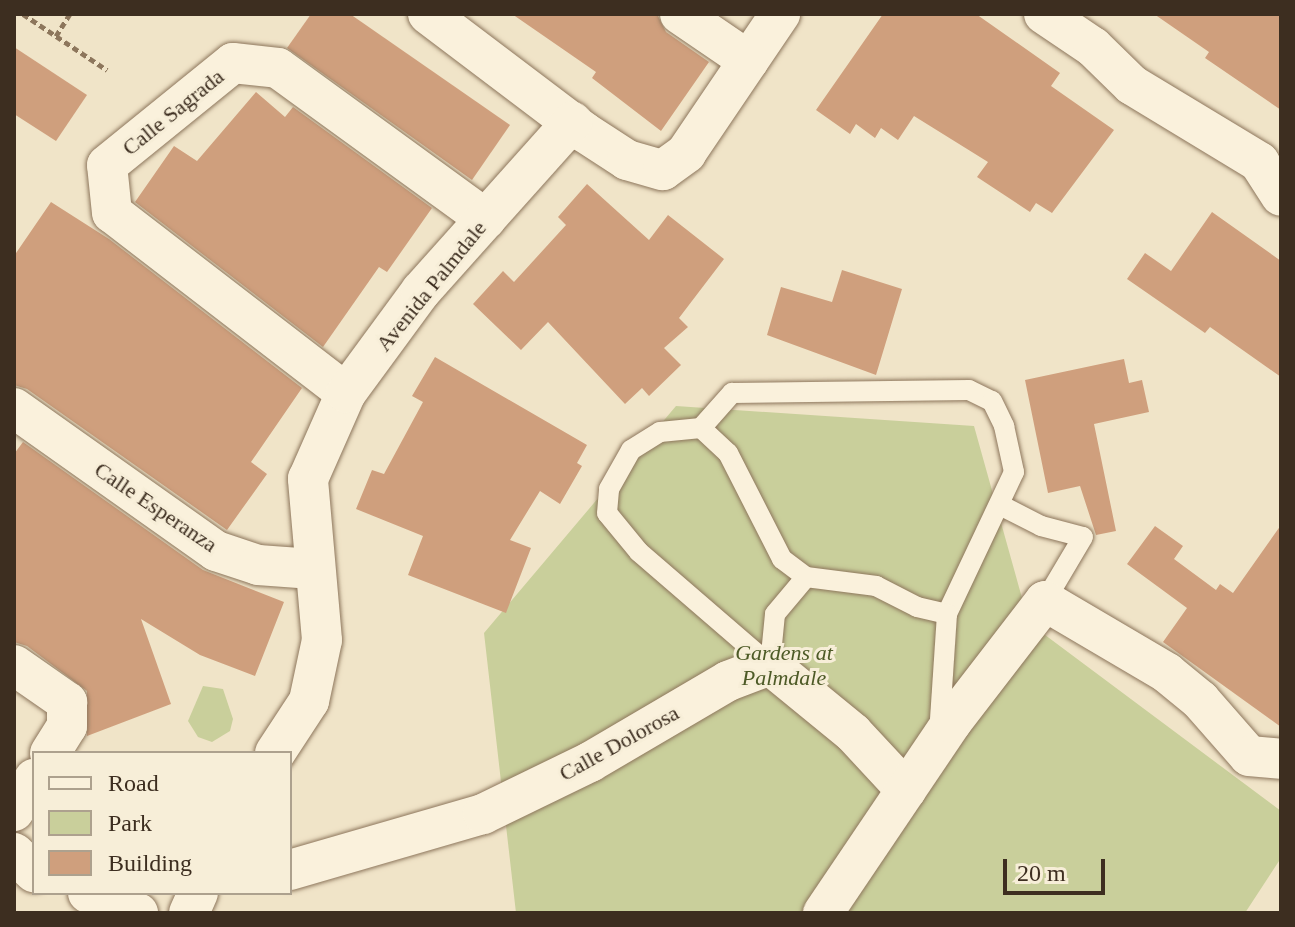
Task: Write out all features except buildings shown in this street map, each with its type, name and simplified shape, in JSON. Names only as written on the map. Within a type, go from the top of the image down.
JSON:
[{"type":"street","points":[[428,14],[627,160],[663,170],[686,153],[780,14]]},
{"type":"street","points":[[680,14],[749,61]]},
{"type":"street","points":[[1044,14],[1093,47],[1132,85],[1259,162],[1281,196]]},
{"type":"street","name":"Calle Sagrada","points":[[346,393],[112,213],[107,165],[233,63],[278,68],[486,219]]},
{"type":"street","name":"Avenida Palmdale","points":[[276,751],[309,701],[322,640],[313,569],[308,479],[346,393],[421,291],[572,122]]},
{"type":"street","name":"Calle Esperanza","points":[[14,408],[216,551],[258,565],[313,569]]},
{"type":"street","points":[[823,913],[939,741],[1045,601],[1167,673],[1200,700],[1249,756],[1281,759]]},
{"type":"street","points":[[14,665],[67,702],[67,726],[51,751]]},
{"type":"street","points":[[770,665],[853,733],[906,790]]},
{"type":"street","name":"Calle Dolorosa","points":[[292,869],[483,814],[590,762],[728,681],[770,665]]},
{"type":"street","points":[[14,811],[32,782]]},
{"type":"street","points":[[14,853],[32,870]]},
{"type":"street","points":[[93,895],[138,913]]},
{"type":"lane","points":[[770,665],[639,552],[607,513],[609,489],[631,450],[660,432],[701,428],[732,393],[969,390],[992,401],[1004,426],[1014,472],[947,614],[938,684],[939,741]]},
{"type":"lane","points":[[701,428],[728,453],[782,559],[806,577],[876,586],[917,607],[947,614]]},
{"type":"lane","points":[[1000,505],[1041,526],[1083,537],[1045,601]]},
{"type":"lane","points":[[770,665],[775,614],[806,577]]},
{"type":"path","points":[[23,14],[107,70]]},
{"type":"path","points":[[56,36],[70,14]]},
{"type":"green space","name":"Gardens at Palmdale","points":[[676,406],[974,426],[1029,623],[1281,811],[1281,858],[1245,913],[516,913],[484,633]]},
{"type":"green space","points":[[203,686],[223,689],[233,719],[230,731],[212,742],[198,737],[188,721]]}]
